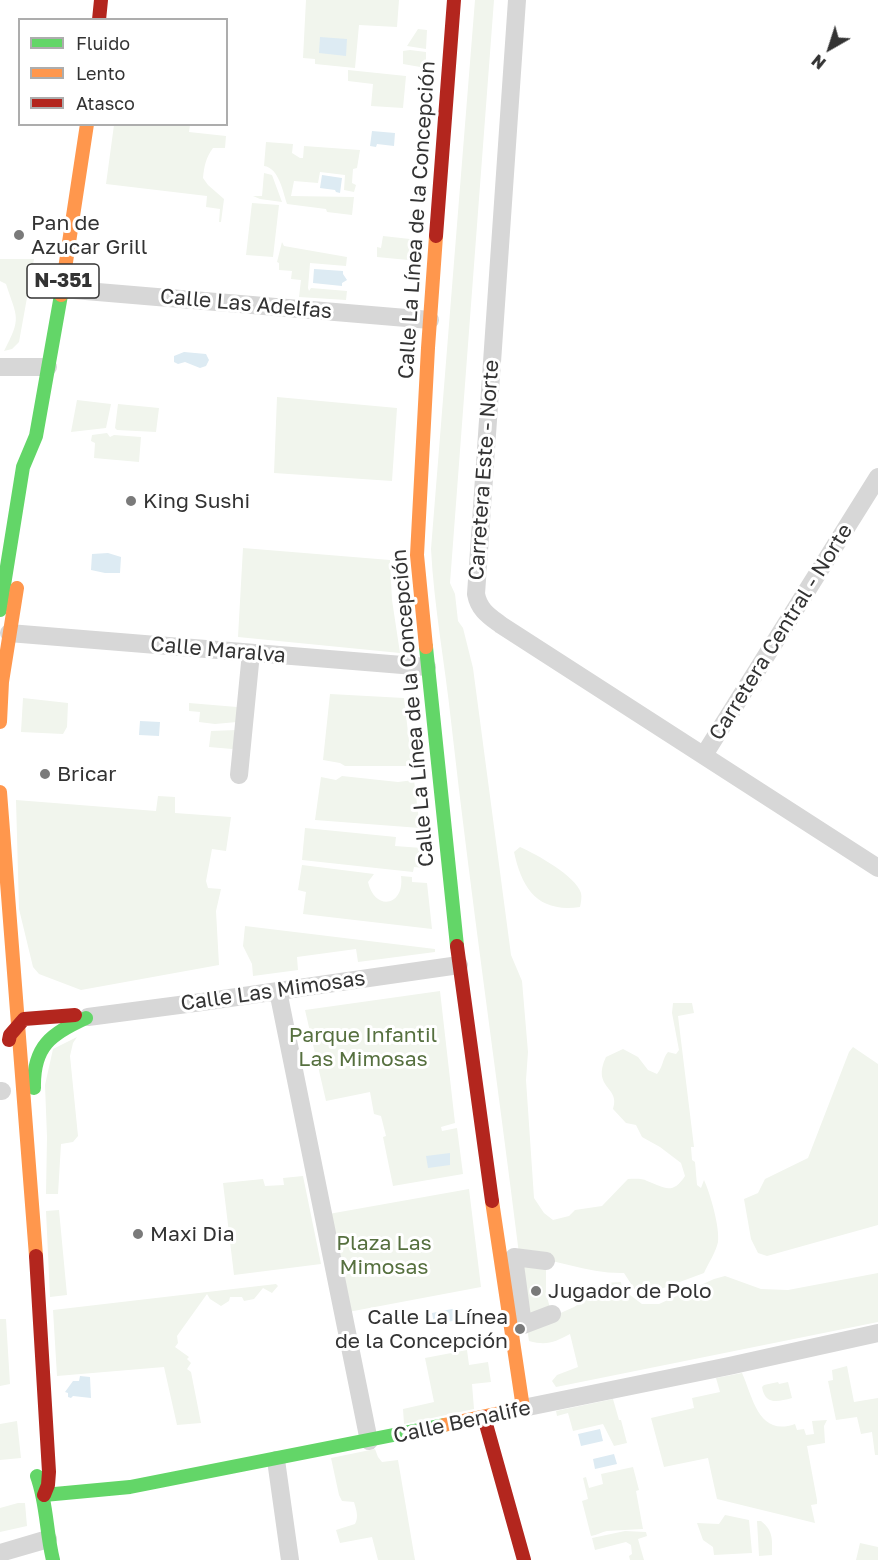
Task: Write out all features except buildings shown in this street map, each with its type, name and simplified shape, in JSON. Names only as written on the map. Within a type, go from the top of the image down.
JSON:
[{"type":"main road","points":[[99,18],[101,0]]},
{"type":"main road","name":"Calle La Línea de la Concepción","points":[[454,0],[430,320],[417,555],[459,965],[508,1318],[523,1408]]},
{"type":"main road","name":"N-351","points":[[0,610],[23,467],[36,436],[62,289],[87,126]]},
{"type":"main road","name":"N-351","points":[[0,722],[2,682],[9,633],[38,460],[36,436]]},
{"type":"main road","points":[[0,792],[29,1160],[49,1472],[44,1495]]},
{"type":"main road","points":[[9,913],[27,987]]},
{"type":"main road","points":[[0,927],[7,1015],[10,1022],[30,1028],[79,1018]]},
{"type":"main road","points":[[40,1002],[48,1009],[79,1018]]},
{"type":"main road","points":[[29,1160],[35,1136],[33,1076],[35,1059],[50,1037],[79,1018]]},
{"type":"main road","points":[[17,1025],[10,1035],[9,1042],[19,1143],[28,1288],[24,1306]]},
{"type":"main road","name":"Calle Benalife","points":[[44,1495],[130,1487],[276,1460],[523,1408]]},
{"type":"main road","points":[[484,1418],[524,1560]]},
{"type":"main road","points":[[33,1441],[37,1473],[44,1495],[48,1539],[53,1560]]},
{"type":"street","name":"Carretera Este - Norte","points":[[517,0],[476,594],[478,604],[481,610],[501,625],[878,868]]},
{"type":"street","name":"Calle Las Adelfas","points":[[62,289],[430,320]]},
{"type":"street","points":[[0,367],[48,367]]},
{"type":"street","name":"Carretera Central - Norte","points":[[704,755],[878,477]]},
{"type":"street","name":"Calle Maralva","points":[[9,633],[427,667]]},
{"type":"street","points":[[239,775],[251,653]]},
{"type":"street","name":"Calle Las Mimosas","points":[[79,1018],[459,965]]},
{"type":"street","points":[[278,992],[369,1441]]},
{"type":"street","points":[[546,1261],[514,1257],[523,1325],[552,1314]]},
{"type":"street","name":"Calle Benalife","points":[[523,1408],[717,1369],[878,1333]]},
{"type":"street","points":[[276,1460],[290,1560]]},
{"type":"street","points":[[0,1553],[48,1539]]},
{"type":"green space","points":[[306,0],[399,0],[397,27],[359,25],[355,68],[315,64],[315,59],[303,58]]},
{"type":"green space","points":[[475,0],[494,0],[450,583],[455,594],[458,621],[463,628],[473,668],[511,955],[522,981],[528,1052],[526,1080],[534,1198],[544,1213],[553,1220],[569,1216],[575,1210],[602,1206],[628,1179],[643,1179],[672,1188],[685,1176],[681,1163],[642,1137],[636,1125],[626,1123],[613,1109],[613,1096],[604,1081],[602,1067],[606,1057],[623,1049],[638,1057],[648,1070],[657,1074],[668,1052],[676,1054],[679,1050],[672,1013],[673,1003],[692,1003],[694,1013],[678,1016],[694,1147],[691,1147],[692,1160],[695,1162],[697,1185],[701,1188],[704,1180],[709,1193],[716,1219],[718,1242],[704,1273],[642,1296],[635,1290],[624,1273],[585,1269],[519,1254],[476,921],[437,614],[431,549]]},
{"type":"green space","points":[[418,29],[427,30],[426,49],[407,46]]},
{"type":"green space","points":[[403,51],[426,52],[426,68],[403,64]]},
{"type":"green space","points":[[348,70],[406,76],[403,108],[371,106],[373,84],[348,81]]},
{"type":"green space","points":[[114,126],[190,126],[189,132],[226,136],[225,148],[213,148],[209,155],[203,178],[224,199],[221,222],[219,222],[220,209],[206,207],[207,196],[106,184]]},
{"type":"green space","points":[[266,142],[293,144],[292,153],[300,158],[303,158],[304,146],[360,150],[357,168],[353,169],[352,183],[356,185],[354,192],[344,190],[345,175],[320,172],[318,183],[294,181],[291,196],[354,197],[352,215],[287,204],[277,176],[264,166]]},
{"type":"green space","points":[[264,173],[272,175],[282,202],[253,196],[262,196]]},
{"type":"green space","points":[[252,203],[279,205],[273,257],[246,255]]},
{"type":"green space","points":[[383,236],[410,239],[408,260],[377,257],[377,247],[381,248]]},
{"type":"green space","points":[[282,242],[284,246],[347,257],[346,266],[310,263],[308,288],[309,291],[311,288],[347,291],[346,300],[299,297],[301,280],[291,279],[292,271],[279,270],[277,262]]},
{"type":"green space","points":[[0,259],[34,259],[19,342],[12,349],[4,351],[16,318],[6,284],[0,281]]},
{"type":"green space","points":[[277,397],[397,408],[392,481],[274,473]]},
{"type":"green space","points":[[77,400],[111,404],[106,428],[71,432]]},
{"type":"green space","points":[[118,404],[159,408],[156,432],[117,430],[115,428]]},
{"type":"green space","points":[[107,433],[110,437],[114,435],[141,437],[139,462],[94,458],[95,443],[91,441],[92,435]]},
{"type":"green space","points":[[243,548],[390,560],[392,600],[400,653],[238,637]]},
{"type":"green space","points":[[330,694],[404,698],[412,766],[345,766],[323,760]]},
{"type":"green space","points":[[23,698],[68,703],[67,727],[63,734],[21,732]]},
{"type":"green space","points":[[189,703],[237,707],[237,722],[215,724],[199,722],[200,712],[189,711]]},
{"type":"green space","points":[[237,730],[236,747],[232,749],[209,747],[211,731]]},
{"type":"green space","points":[[342,776],[398,782],[414,780],[420,828],[315,820],[321,777],[336,780]]},
{"type":"green space","points":[[158,796],[175,797],[175,813],[231,817],[226,851],[212,849],[206,881],[208,888],[221,889],[216,911],[219,965],[81,990],[39,974],[33,967],[19,909],[16,800],[156,811]]},
{"type":"green space","points":[[305,828],[396,837],[395,846],[422,848],[425,868],[414,867],[413,872],[302,860]]},
{"type":"green space","points":[[520,847],[545,860],[578,886],[581,893],[580,907],[553,906],[534,896],[527,887],[517,865],[514,852]]},
{"type":"green space","points":[[302,865],[374,874],[368,882],[372,892],[377,898],[389,902],[399,894],[401,876],[412,877],[412,882],[427,883],[432,929],[303,914],[306,892],[298,890]]},
{"type":"green space","points":[[245,926],[435,949],[435,952],[358,962],[356,949],[297,957],[298,970],[253,976],[252,964],[243,946]]},
{"type":"green space","name":"Parque Infantil Las Mimosas","points":[[440,991],[455,1123],[441,1127],[442,1131],[457,1128],[463,1174],[393,1186],[383,1137],[386,1136],[381,1116],[374,1114],[370,1092],[326,1101],[305,1010]]},
{"type":"green space","points":[[77,1037],[70,1056],[78,1136],[73,1142],[61,1144],[58,1194],[46,1194],[45,1085],[53,1049]]},
{"type":"green space","points":[[853,1047],[878,1064],[878,1225],[767,1256],[758,1253],[751,1239],[744,1199],[758,1193],[765,1179],[808,1158],[849,1052]]},
{"type":"green space","points":[[303,1176],[321,1264],[234,1275],[223,1183],[263,1179],[265,1186],[284,1185],[283,1178]]},
{"type":"green space","name":"Plaza Las Mimosas","points":[[469,1189],[481,1287],[343,1313],[323,1215]]},
{"type":"green space","points":[[59,1210],[67,1295],[50,1297],[46,1211]]},
{"type":"green space","points":[[519,1260],[546,1264],[546,1293],[550,1308],[527,1321]]},
{"type":"green space","points":[[878,1273],[878,1322],[556,1387],[552,1381],[557,1375],[578,1367],[570,1334],[551,1342],[529,1341],[527,1328],[574,1307],[594,1294],[605,1283],[621,1282],[622,1289],[642,1304],[659,1304],[725,1276],[761,1289],[788,1290]]},
{"type":"green space","points":[[276,1284],[278,1286],[272,1293],[263,1288],[254,1299],[244,1301],[242,1297],[230,1297],[229,1301],[221,1306],[210,1299],[207,1294],[177,1336],[178,1343],[175,1347],[189,1357],[187,1359],[191,1363],[187,1369],[191,1372],[201,1423],[177,1425],[164,1367],[57,1376],[53,1310]]},
{"type":"green space","points":[[0,1319],[6,1319],[10,1384],[0,1386]]},
{"type":"green space","points":[[467,1350],[469,1365],[488,1362],[491,1382],[472,1384],[474,1409],[404,1424],[403,1409],[434,1402],[425,1358]]},
{"type":"green space","points":[[847,1366],[854,1402],[878,1398],[878,1455],[875,1455],[872,1432],[861,1434],[857,1417],[836,1420],[828,1381],[833,1380],[832,1370]]},
{"type":"green space","points":[[742,1373],[759,1412],[773,1425],[783,1427],[795,1424],[797,1430],[804,1429],[806,1435],[814,1434],[812,1421],[827,1420],[824,1426],[825,1443],[807,1446],[817,1500],[817,1504],[811,1505],[815,1523],[717,1499],[708,1458],[664,1467],[651,1418],[694,1408],[692,1398],[720,1392],[716,1378]]},
{"type":"green space","points":[[778,1382],[779,1384],[788,1382],[792,1398],[772,1401],[766,1397],[762,1387]]},
{"type":"green space","points":[[613,1399],[627,1443],[614,1446],[603,1424],[573,1431],[568,1413],[557,1416],[556,1411]]},
{"type":"green space","points":[[17,1421],[21,1458],[0,1460],[0,1424]]},
{"type":"green space","points":[[375,1449],[382,1462],[398,1460],[415,1560],[378,1560],[372,1537],[340,1543],[336,1530],[355,1524],[357,1513],[354,1502],[342,1501],[339,1495],[331,1458]]},
{"type":"green space","points":[[633,1467],[639,1490],[636,1491],[643,1529],[607,1531],[591,1536],[582,1501],[588,1499],[583,1478],[586,1477],[589,1488],[603,1484],[601,1474]]},
{"type":"green space","points":[[25,1503],[27,1526],[0,1532],[0,1508]]},
{"type":"green space","points":[[725,1515],[749,1520],[752,1553],[714,1555],[713,1547],[703,1540],[697,1523],[719,1524]]},
{"type":"green space","points":[[757,1521],[761,1521],[770,1532],[772,1555],[759,1556]]},
{"type":"green space","points":[[625,1531],[646,1532],[647,1536],[638,1539],[644,1560],[630,1560],[631,1545],[626,1542],[595,1550],[592,1538]]},
{"type":"green space","points":[[860,1543],[878,1547],[878,1560],[856,1560]]},
{"type":"shaded area","points":[[320,37],[347,39],[346,56],[319,53]]},
{"type":"shaded area","points":[[372,131],[395,133],[394,146],[377,144],[376,147],[370,146]]},
{"type":"shaded area","points":[[322,175],[342,178],[340,193],[320,188]]},
{"type":"shaded area","points":[[314,269],[343,271],[347,280],[342,283],[342,286],[313,283]]},
{"type":"shaded area","points":[[184,352],[206,354],[209,360],[206,366],[200,368],[185,362],[178,364],[174,362],[174,356]]},
{"type":"shaded area","points":[[108,553],[121,557],[120,573],[91,570],[92,554]]},
{"type":"shaded area","points":[[140,721],[160,722],[159,736],[139,735]]},
{"type":"shaded area","points":[[450,1153],[450,1165],[428,1168],[426,1156]]},
{"type":"shaded area","points":[[457,1308],[459,1320],[434,1324],[432,1313]]},
{"type":"shaded area","points":[[80,1376],[90,1377],[91,1398],[73,1396],[71,1398],[65,1392],[73,1381],[79,1381]]},
{"type":"shaded area","points":[[600,1429],[603,1441],[581,1446],[578,1434]]},
{"type":"shaded area","points":[[614,1454],[617,1464],[595,1469],[593,1459]]},
{"type":"traffic: fast","points":[[0,610],[23,467],[36,436],[61,295]]},
{"type":"traffic: fast","points":[[426,647],[457,946]]},
{"type":"traffic: fast","points":[[34,1088],[37,1062],[47,1043],[63,1030],[86,1018]]},
{"type":"traffic: fast","points":[[44,1495],[130,1487],[444,1425]]},
{"type":"traffic: fast","points":[[37,1476],[43,1497],[53,1560]]},
{"type":"traffic: slow","points":[[61,295],[87,126]]},
{"type":"traffic: slow","points":[[426,647],[417,555],[436,236]]},
{"type":"traffic: slow","points":[[0,722],[2,682],[17,588]]},
{"type":"traffic: slow","points":[[0,792],[36,1256]]},
{"type":"traffic: slow","points":[[444,1425],[523,1408],[492,1201]]},
{"type":"traffic: jam","points":[[99,18],[101,0]]},
{"type":"traffic: jam","points":[[436,236],[454,0]]},
{"type":"traffic: jam","points":[[457,946],[492,1201]]},
{"type":"traffic: jam","points":[[9,1040],[10,1035],[24,1019],[75,1015]]},
{"type":"traffic: jam","points":[[36,1256],[49,1472],[44,1495]]},
{"type":"traffic: jam","points":[[484,1417],[524,1560]]},
{"type":"place","name":"Pan de Azucar Grill","points":[[19,235]]},
{"type":"place","name":"King Sushi","points":[[131,501]]},
{"type":"place","name":"Bricar","points":[[45,774]]},
{"type":"place","name":"Maxi Dia","points":[[138,1234]]},
{"type":"place","name":"Jugador de Polo","points":[[536,1291]]},
{"type":"place","name":"Calle La Línea de la Concepción","points":[[520,1329]]}]
